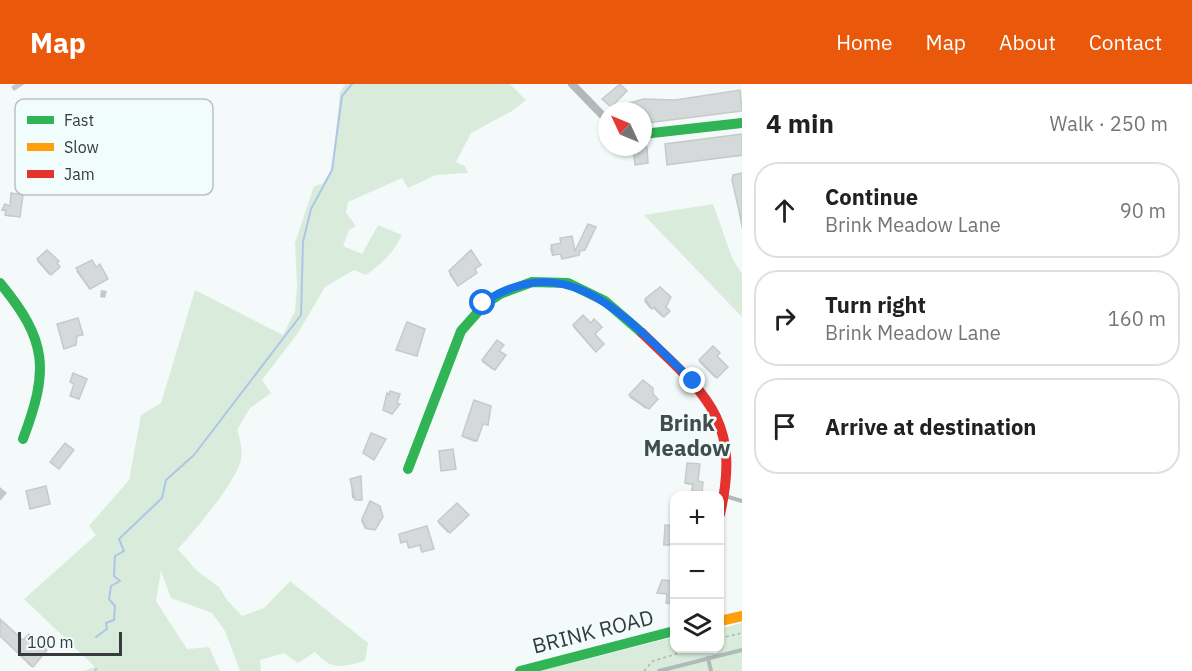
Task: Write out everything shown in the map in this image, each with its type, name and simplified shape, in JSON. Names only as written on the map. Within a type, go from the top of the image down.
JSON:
[{"type":"street","points":[[572,84],[598,111]]},
{"type":"street","points":[[652,133],[742,123]]},
{"type":"street","points":[[408,469],[460,331],[471,316],[483,303],[515,285],[537,281],[567,283],[588,291],[609,305],[693,381],[709,401],[716,413],[728,448],[729,471],[724,496]]},
{"type":"street","points":[[0,283],[22,307],[40,350],[40,386],[36,406],[23,439]]},
{"type":"street","points":[[724,620],[742,616]]},
{"type":"street","name":"BRINK ROAD","points":[[520,671],[670,633]]},
{"type":"lane","points":[[724,496],[742,501]]},
{"type":"lane","points":[[659,671],[742,650]]},
{"type":"lane","points":[[708,658],[711,671]]},
{"type":"path","points":[[724,637],[742,633]]},
{"type":"path","points":[[644,671],[653,661],[679,653]]},
{"type":"green space","points":[[345,84],[510,84],[526,100],[512,111],[471,133],[456,162],[465,166],[468,173],[436,175],[408,188],[402,178],[348,202],[346,213],[356,226],[349,230],[343,246],[362,254],[378,225],[402,235],[387,257],[366,275],[354,270],[325,287],[298,333],[262,380],[271,393],[250,408],[237,430],[242,453],[234,476],[212,509],[178,549],[197,571],[219,587],[227,600],[242,616],[264,608],[290,581],[368,643],[365,661],[337,666],[327,662],[315,652],[298,663],[284,653],[260,660],[261,671],[240,671],[225,631],[212,613],[171,598],[161,571],[156,601],[187,649],[209,647],[220,671],[83,671],[95,667],[24,599],[96,535],[89,526],[129,480],[141,415],[161,403],[195,290],[283,335],[295,311],[297,285],[295,243],[314,186],[322,184],[332,170],[340,92]]},
{"type":"green space","points":[[713,204],[733,260],[742,274],[742,317],[644,215]]},
{"type":"green space","points":[[742,623],[742,671],[540,671],[670,638],[670,653],[724,653],[724,628]]},
{"type":"building","points":[[620,84],[627,91],[616,102],[605,102],[602,99]]},
{"type":"building","points":[[740,90],[742,111],[652,122],[652,102],[633,102],[644,99],[675,100]]},
{"type":"building","points":[[742,134],[742,155],[667,165],[665,144]]},
{"type":"building","points":[[634,156],[648,156],[648,163],[635,165]]},
{"type":"building","points":[[742,173],[742,215],[740,215],[732,180],[733,175]]},
{"type":"building","points":[[11,193],[23,195],[20,217],[5,215],[6,210],[2,210],[5,204],[10,206]]},
{"type":"building","points":[[588,224],[596,227],[585,250],[580,251],[579,255],[562,259],[561,254],[553,255],[551,245],[561,243],[560,238],[572,236],[575,251]]},
{"type":"building","points":[[47,250],[59,261],[57,263],[60,267],[51,275],[37,259]]},
{"type":"building","points":[[471,250],[481,265],[475,269],[477,273],[458,286],[449,271]]},
{"type":"building","points":[[92,260],[96,267],[100,264],[108,279],[90,289],[76,268]]},
{"type":"building","points":[[660,287],[671,297],[666,307],[670,311],[664,317],[654,307],[652,309],[645,299]]},
{"type":"building","points":[[583,315],[591,323],[594,319],[602,327],[595,334],[604,344],[596,352],[573,325]]},
{"type":"building","points":[[78,318],[83,335],[77,336],[76,345],[64,349],[57,324]]},
{"type":"building","points":[[407,322],[425,329],[417,356],[396,350]]},
{"type":"building","points":[[497,340],[504,345],[499,351],[506,355],[495,370],[482,360]]},
{"type":"building","points":[[713,346],[720,353],[717,356],[728,367],[717,378],[699,360]]},
{"type":"building","points":[[73,373],[87,379],[79,399],[70,396],[74,384],[70,382]]},
{"type":"building","points":[[643,380],[653,388],[653,394],[658,399],[649,409],[629,395]]},
{"type":"building","points":[[390,391],[400,394],[397,403],[400,404],[392,414],[383,410],[387,393],[389,395]]},
{"type":"building","points":[[474,400],[491,406],[488,425],[483,424],[477,441],[462,436]]},
{"type":"building","points":[[371,433],[386,439],[374,460],[363,453]]},
{"type":"building","points":[[65,443],[74,450],[59,469],[50,462]]},
{"type":"building","points":[[453,449],[456,469],[441,471],[439,451]]},
{"type":"building","points":[[687,463],[700,464],[698,481],[703,482],[702,491],[692,491],[693,484],[685,483]]},
{"type":"building","points":[[361,476],[362,500],[355,500],[350,479]]},
{"type":"building","points":[[46,486],[50,504],[30,509],[26,491]]},
{"type":"building","points":[[370,501],[380,506],[383,517],[375,530],[366,528],[362,519]]},
{"type":"building","points":[[457,503],[469,515],[450,533],[438,521]]},
{"type":"building","points":[[665,525],[670,526],[670,545],[664,545]]},
{"type":"building","points":[[427,526],[434,549],[422,552],[420,545],[409,548],[407,541],[401,543],[399,534]]},
{"type":"building","points":[[662,580],[670,581],[670,603],[666,603],[667,594],[657,593]]},
{"type":"building","points":[[0,619],[23,640],[29,634],[47,650],[33,667],[0,636]]},
{"type":"waterway","points":[[96,637],[107,629],[106,623],[114,620],[115,606],[109,599],[111,586],[120,581],[114,576],[115,556],[124,551],[119,539],[162,498],[166,480],[194,455],[301,315],[303,242],[311,209],[332,170],[342,96],[352,84]]},
{"type":"traffic: fast","points":[[652,133],[742,123]]},
{"type":"traffic: fast","points":[[408,469],[461,331],[485,304],[500,294],[532,282],[568,283],[605,301],[642,333]]},
{"type":"traffic: fast","points":[[0,283],[28,322],[39,357],[40,375],[37,394],[23,439]]},
{"type":"traffic: fast","points":[[520,671],[670,632]]},
{"type":"traffic: slow","points":[[724,620],[742,616]]},
{"type":"traffic: jam","points":[[642,333],[684,374],[713,411],[722,431],[726,454],[724,492]]},
{"type":"district","name":"Brink Meadow","points":[[687,436]]},
{"type":"route","points":[[483,303],[515,285],[537,281],[567,283],[588,291],[609,305],[693,381]]}]
